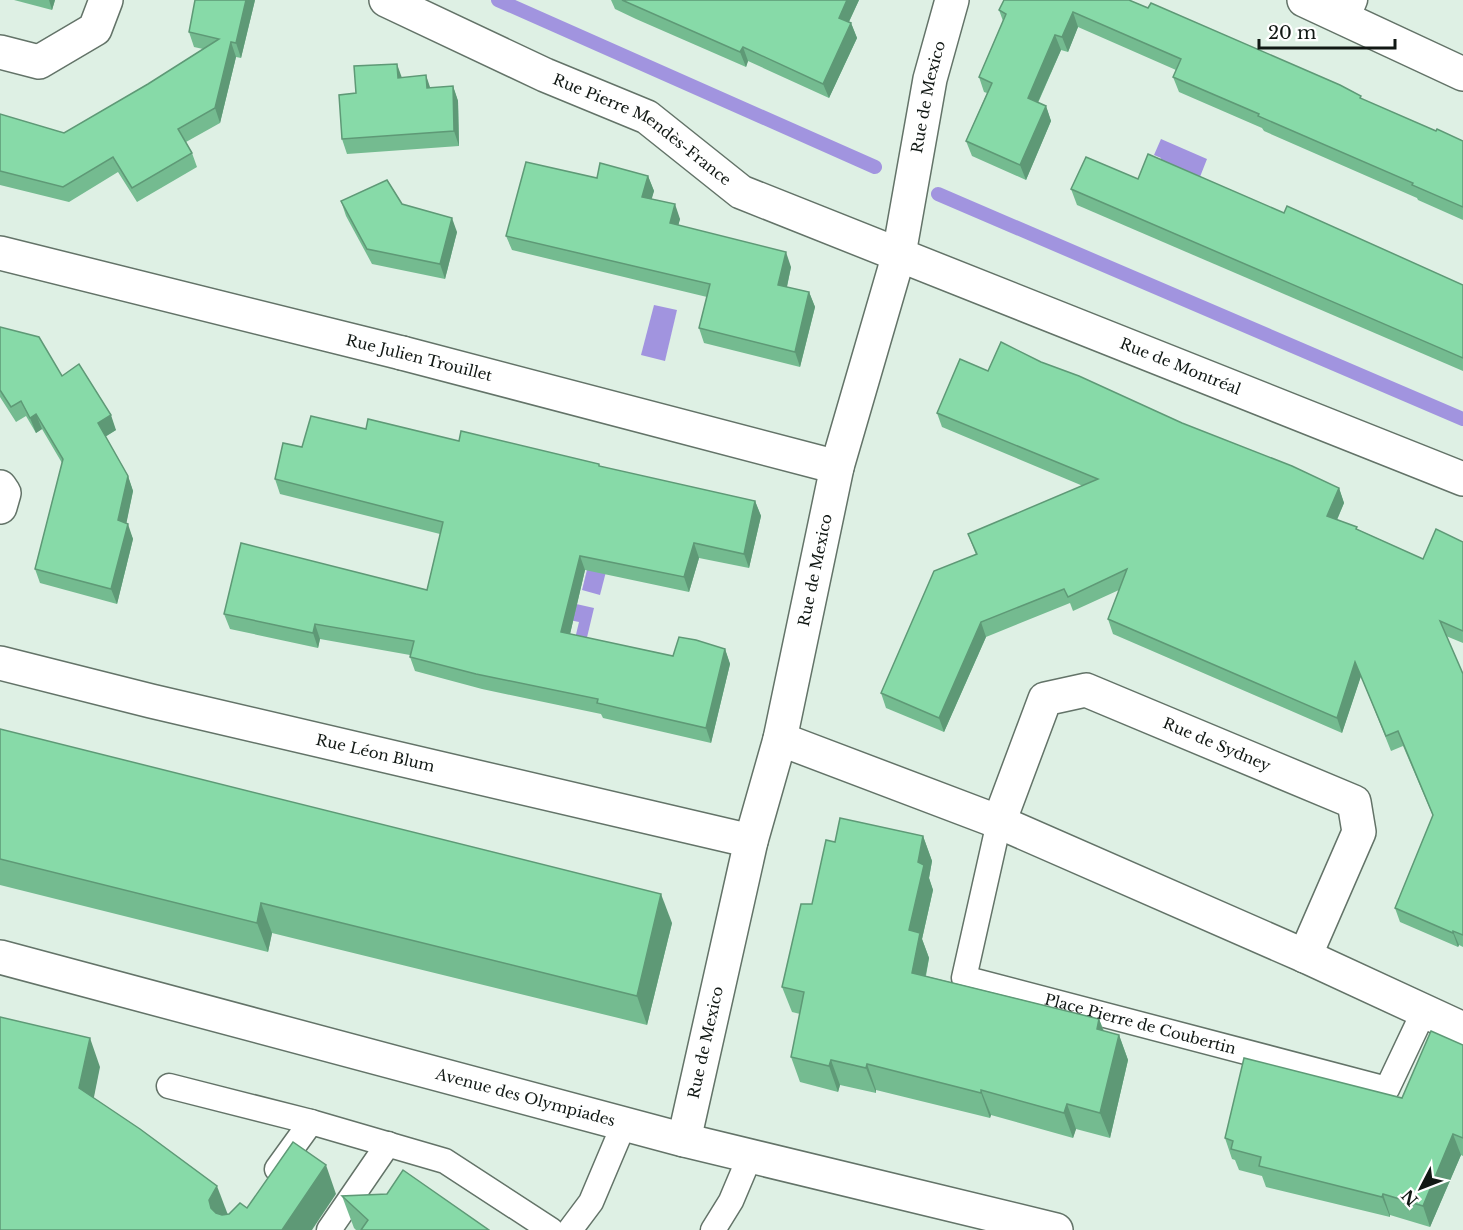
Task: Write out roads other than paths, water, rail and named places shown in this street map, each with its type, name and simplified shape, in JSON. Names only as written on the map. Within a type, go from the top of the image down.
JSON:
[{"type":"street","points":[[0,52],[39,62],[95,29],[106,0]]},
{"type":"street","name":"Rue Pierre Mendès-France","points":[[386,0],[545,75],[647,117],[741,192],[899,254]]},
{"type":"street","name":"Rue de Mexico","points":[[684,1140],[751,841],[780,740],[837,466],[899,254],[930,79],[952,0]]},
{"type":"street","points":[[1304,0],[1351,10],[1463,74]]},
{"type":"street","name":"Rue Julien Trouillet","points":[[0,253],[402,353],[837,466]]},
{"type":"street","name":"Rue de Montréal","points":[[899,254],[1463,478]]},
{"type":"street","points":[[0,487],[4,493],[0,507]]},
{"type":"street","name":"Rue Léon Blum","points":[[0,663],[151,701],[751,841]]},
{"type":"street","name":"Rue de Sydney","points":[[999,822],[1045,699],[1086,690],[1354,802],[1359,832],[1305,956]]},
{"type":"street","points":[[780,740],[999,822],[1305,956],[1463,1029]]},
{"type":"street","name":"Avenue des Olympiades","points":[[0,957],[684,1140],[1056,1230]]},
{"type":"lane","name":"Place Pierre de Coubertin","points":[[999,822],[964,978],[1387,1089],[1424,1011]]},
{"type":"lane","points":[[169,1086],[311,1122],[445,1161],[550,1230]]},
{"type":"lane","points":[[266,1185],[311,1122]]},
{"type":"lane","points":[[570,1230],[591,1202],[624,1124]]},
{"type":"lane","points":[[328,1230],[388,1144]]},
{"type":"lane","points":[[713,1230],[731,1201],[750,1156]]},
{"type":"waterway","points":[[498,0],[875,167]]},
{"type":"waterway","points":[[938,194],[1463,419]]}]
